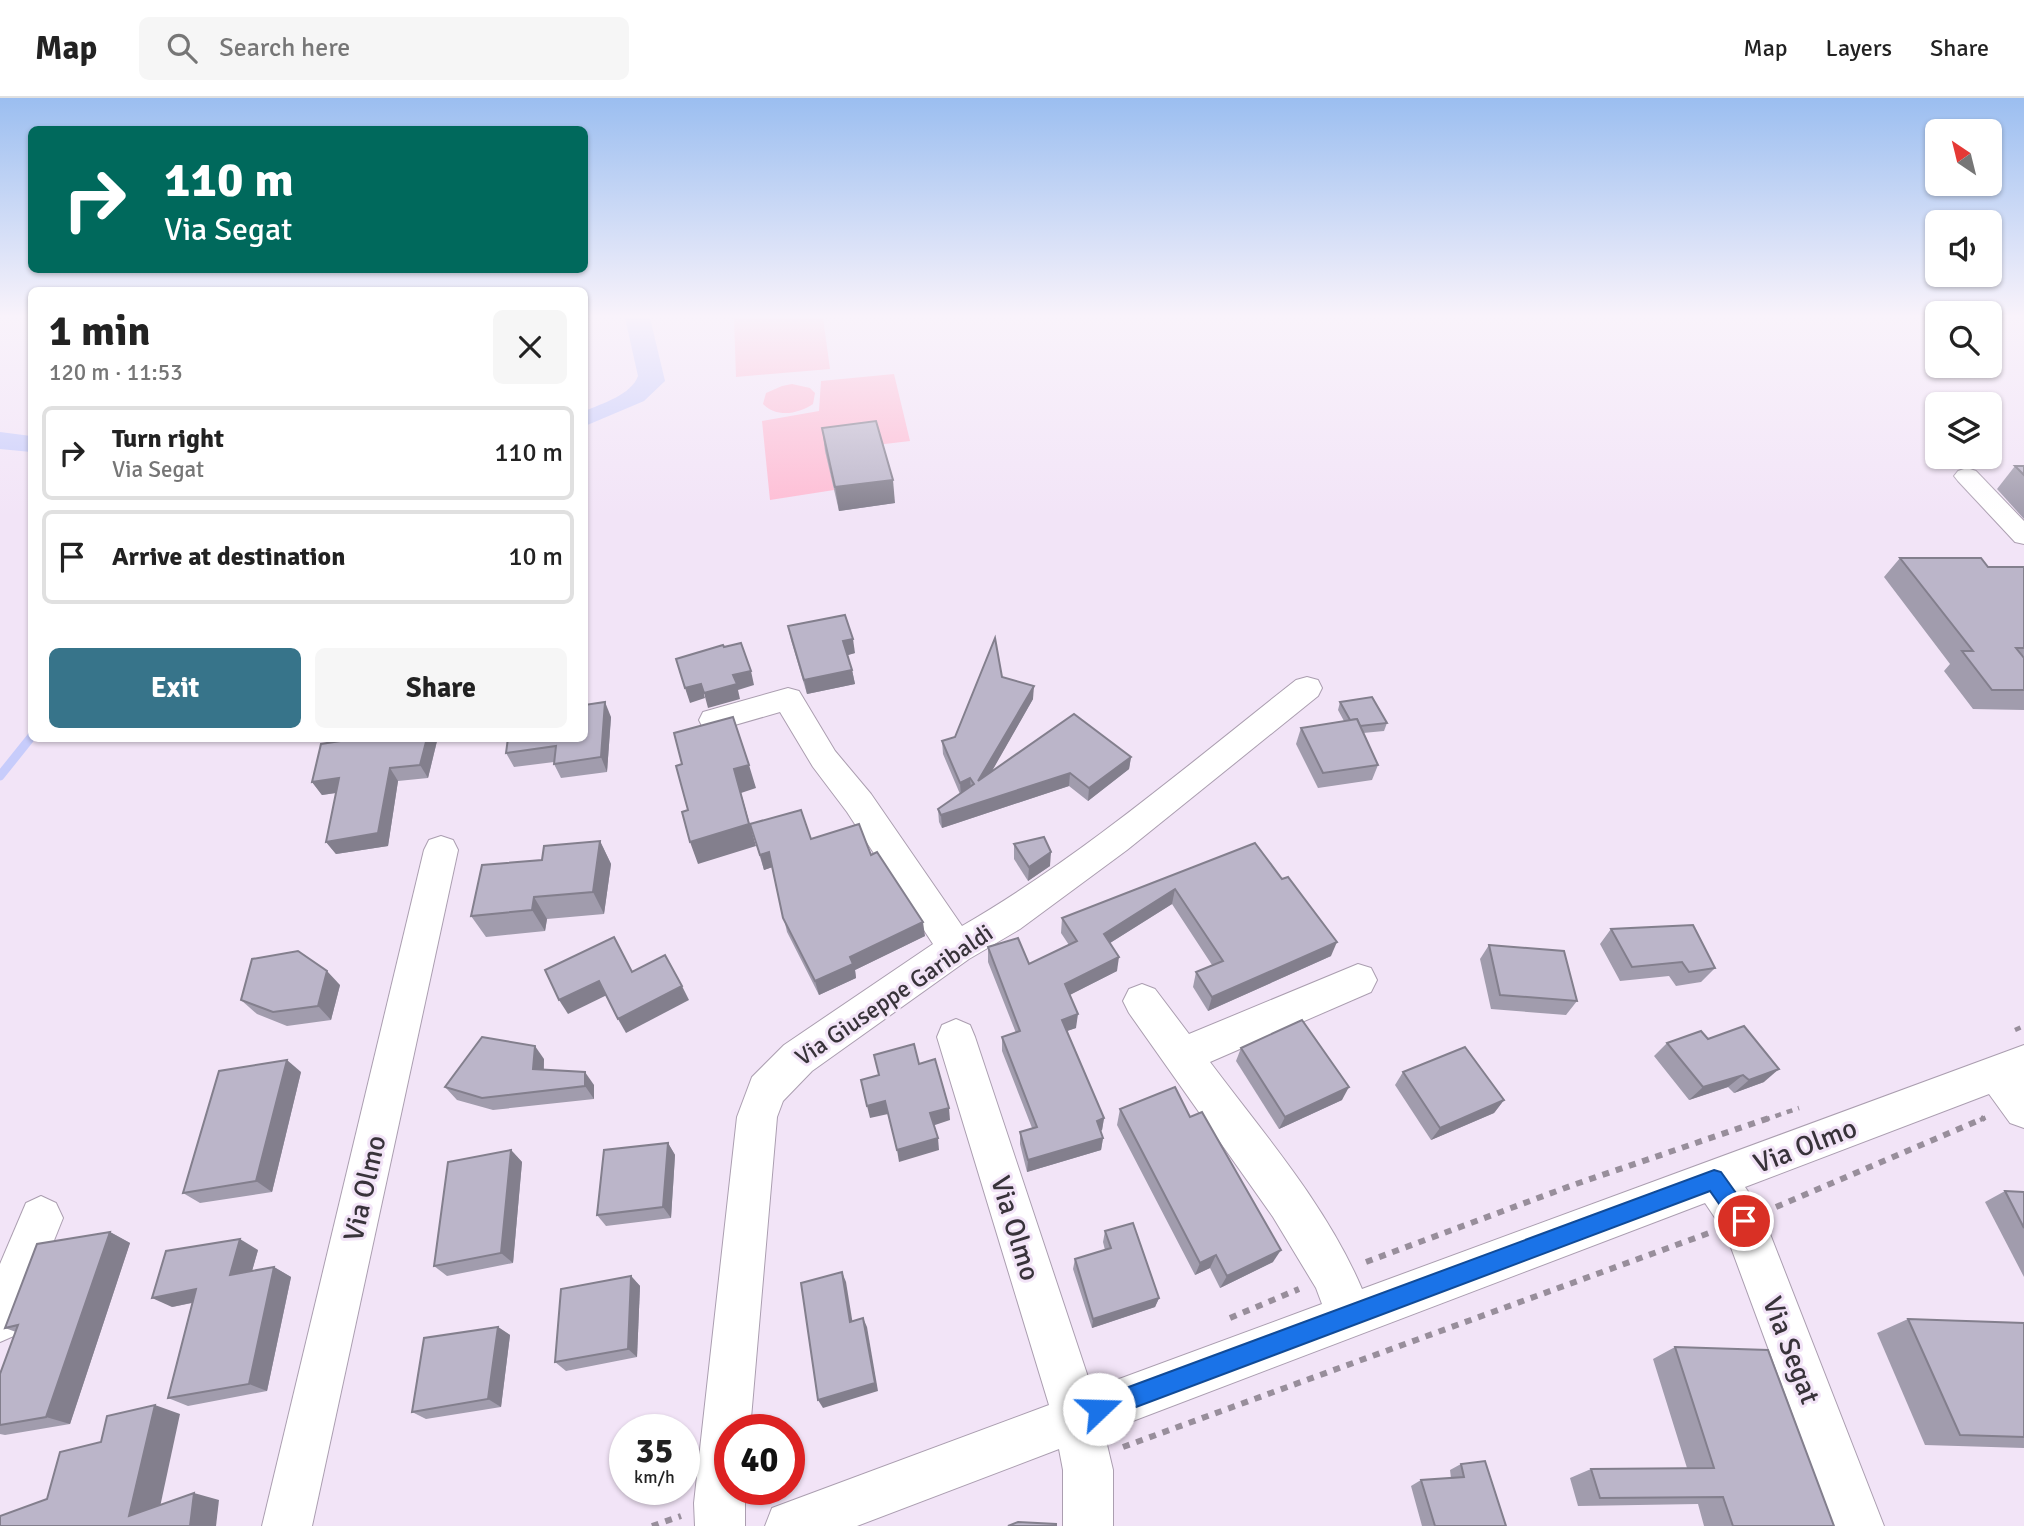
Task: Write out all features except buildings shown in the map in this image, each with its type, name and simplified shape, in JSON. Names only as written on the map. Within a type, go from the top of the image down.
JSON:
[{"type":"street","points":[[1968,477],[2024,536]]},
{"type":"street","name":"Via Giuseppe Garibaldi","points":[[720,1526],[721,1489],[757,1117],[766,1090],[798,1058],[956,948],[1007,918],[1115,840],[1307,688]]},
{"type":"street","points":[[714,720],[788,699],[824,759],[859,803],[956,948]]},
{"type":"street","name":"Via Olmo","points":[[287,1526],[441,850]]},
{"type":"street","points":[[1182,1056],[1358,979]]},
{"type":"street","points":[[1142,1001],[1288,1202],[1333,1275],[1350,1316]]},
{"type":"street","name":"Via Olmo","points":[[956,1037],[1081,1440]]},
{"type":"street","name":"Via Olmo","points":[[790,1526],[1081,1440],[1350,1316],[1714,1180],[2016,1087]]},
{"type":"street","name":"Via Segat","points":[[1714,1180],[1744,1221],[1859,1526]]},
{"type":"street","points":[[0,1319],[41,1218]]},
{"type":"street","points":[[1081,1440],[1088,1526]]},
{"type":"path","points":[[1081,1440],[1359,1359],[1744,1221],[2016,1087]]},
{"type":"shaded area","points":[[795,385],[810,388],[815,393],[813,404],[801,410],[781,413],[763,404],[766,393],[782,386]]},
{"type":"shaded area","points":[[821,385],[897,385],[910,441],[826,451],[834,490],[770,500],[762,421],[819,411]]},
{"type":"water","points":[[632,385],[661,385],[644,401],[588,425],[588,410]]},
{"type":"water","points":[[0,432],[28,436],[28,452],[0,449]]},
{"type":"waterway","points":[[0,776],[28,741]]},
{"type":"route","points":[[1099,1409],[1714,1180],[1744,1221]]}]
